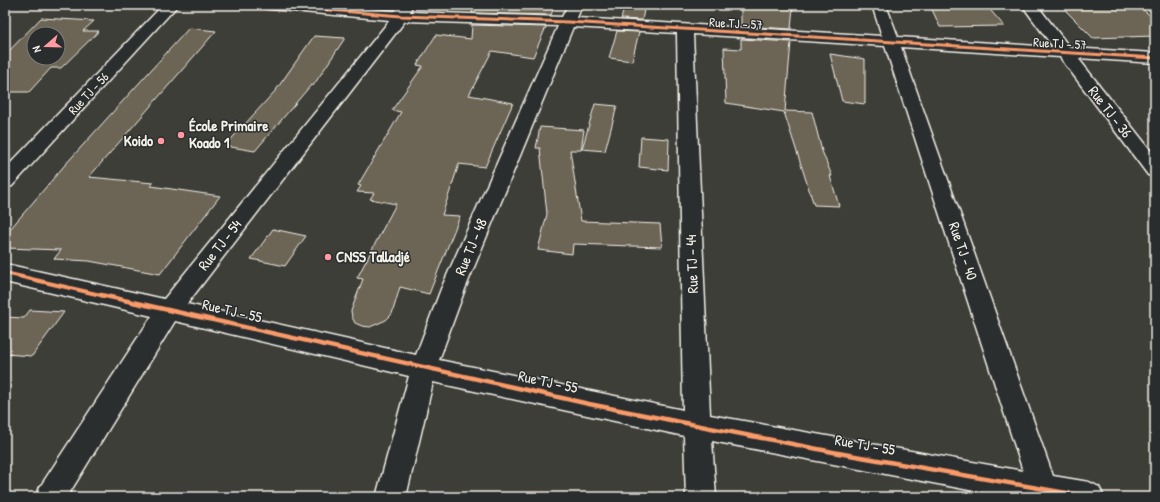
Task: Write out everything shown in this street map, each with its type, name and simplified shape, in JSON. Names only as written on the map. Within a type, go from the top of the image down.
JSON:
[{"type":"street","name":"Rue TJ - 56","points":[[5,180],[171,5]]},
{"type":"street","name":"Rue TJ - 57","points":[[269,5],[403,10],[572,13],[685,30],[1155,58]]},
{"type":"street","name":"Rue TJ - 40","points":[[878,5],[892,42],[1045,493]]},
{"type":"street","name":"Rue TJ - 36","points":[[1029,5],[1155,170]]},
{"type":"street","name":"Rue TJ - 54","points":[[50,497],[170,309],[403,10]]},
{"type":"street","name":"Rue TJ - 48","points":[[391,497],[424,368],[456,282],[572,13]]},
{"type":"street","name":"Rue TJ - 44","points":[[685,30],[697,426],[701,497]]},
{"type":"street","name":"Rue TJ - 55","points":[[5,273],[170,309],[424,368],[697,426],[1045,493],[1089,497]]},
{"type":"building","points":[[473,5],[555,5],[551,15],[472,13]]},
{"type":"building","points":[[625,5],[645,5],[642,20],[621,19]]},
{"type":"building","points":[[741,5],[793,5],[791,29],[741,26]]},
{"type":"building","points":[[930,5],[986,5],[1004,26],[940,27]]},
{"type":"building","points":[[1060,5],[1138,5],[1155,20],[1155,36],[1093,38]]},
{"type":"building","points":[[41,18],[94,21],[83,31],[99,31],[66,63],[66,26],[33,26]]},
{"type":"building","points":[[472,25],[546,27],[533,57],[492,51],[469,95],[513,103],[485,167],[459,164],[442,215],[460,216],[429,294],[400,287],[392,314],[386,320],[370,327],[362,326],[355,323],[351,311],[363,279],[357,278],[396,204],[370,199],[374,193],[357,192],[361,186],[358,185],[401,112],[392,110],[423,66],[417,65],[436,35],[471,39]]},
{"type":"building","points":[[189,28],[216,31],[89,177],[153,183],[151,186],[220,196],[160,274],[89,261],[54,259],[61,250],[5,248],[5,235],[64,166]]},
{"type":"building","points":[[617,31],[639,32],[632,61],[609,58]]},
{"type":"building","points":[[26,33],[26,66],[63,66],[61,68],[51,68],[29,92],[5,92],[5,55]]},
{"type":"building","points":[[314,36],[345,38],[313,86],[311,85],[255,151],[225,146],[276,90]]},
{"type":"building","points":[[741,39],[791,42],[785,111],[812,112],[822,151],[832,176],[830,176],[839,206],[814,205],[784,112],[726,103],[724,48],[741,49]]},
{"type":"building","points":[[830,54],[865,59],[865,104],[842,101]]},
{"type":"building","points":[[595,104],[617,106],[605,151],[582,149]]},
{"type":"building","points":[[540,127],[584,130],[581,150],[570,150],[581,221],[660,224],[662,247],[573,244],[572,254],[538,250],[547,214],[540,148],[536,148]]},
{"type":"building","points":[[641,137],[669,139],[668,170],[639,167]]},
{"type":"building","points":[[273,229],[306,236],[285,266],[251,259]]},
{"type":"building","points":[[30,310],[64,312],[32,356],[5,354],[5,317],[24,318]]},
{"type":"cycle path","points":[[269,5],[401,16],[568,22],[1155,58]]},
{"type":"cycle path","points":[[5,273],[589,404],[838,453],[1089,497]]},
{"type":"place","name":"École Primaire Koado 1","points":[[181,135]]},
{"type":"place","name":"Koido","points":[[161,141]]},
{"type":"place","name":"CNSS Talladjé","points":[[328,257]]}]
